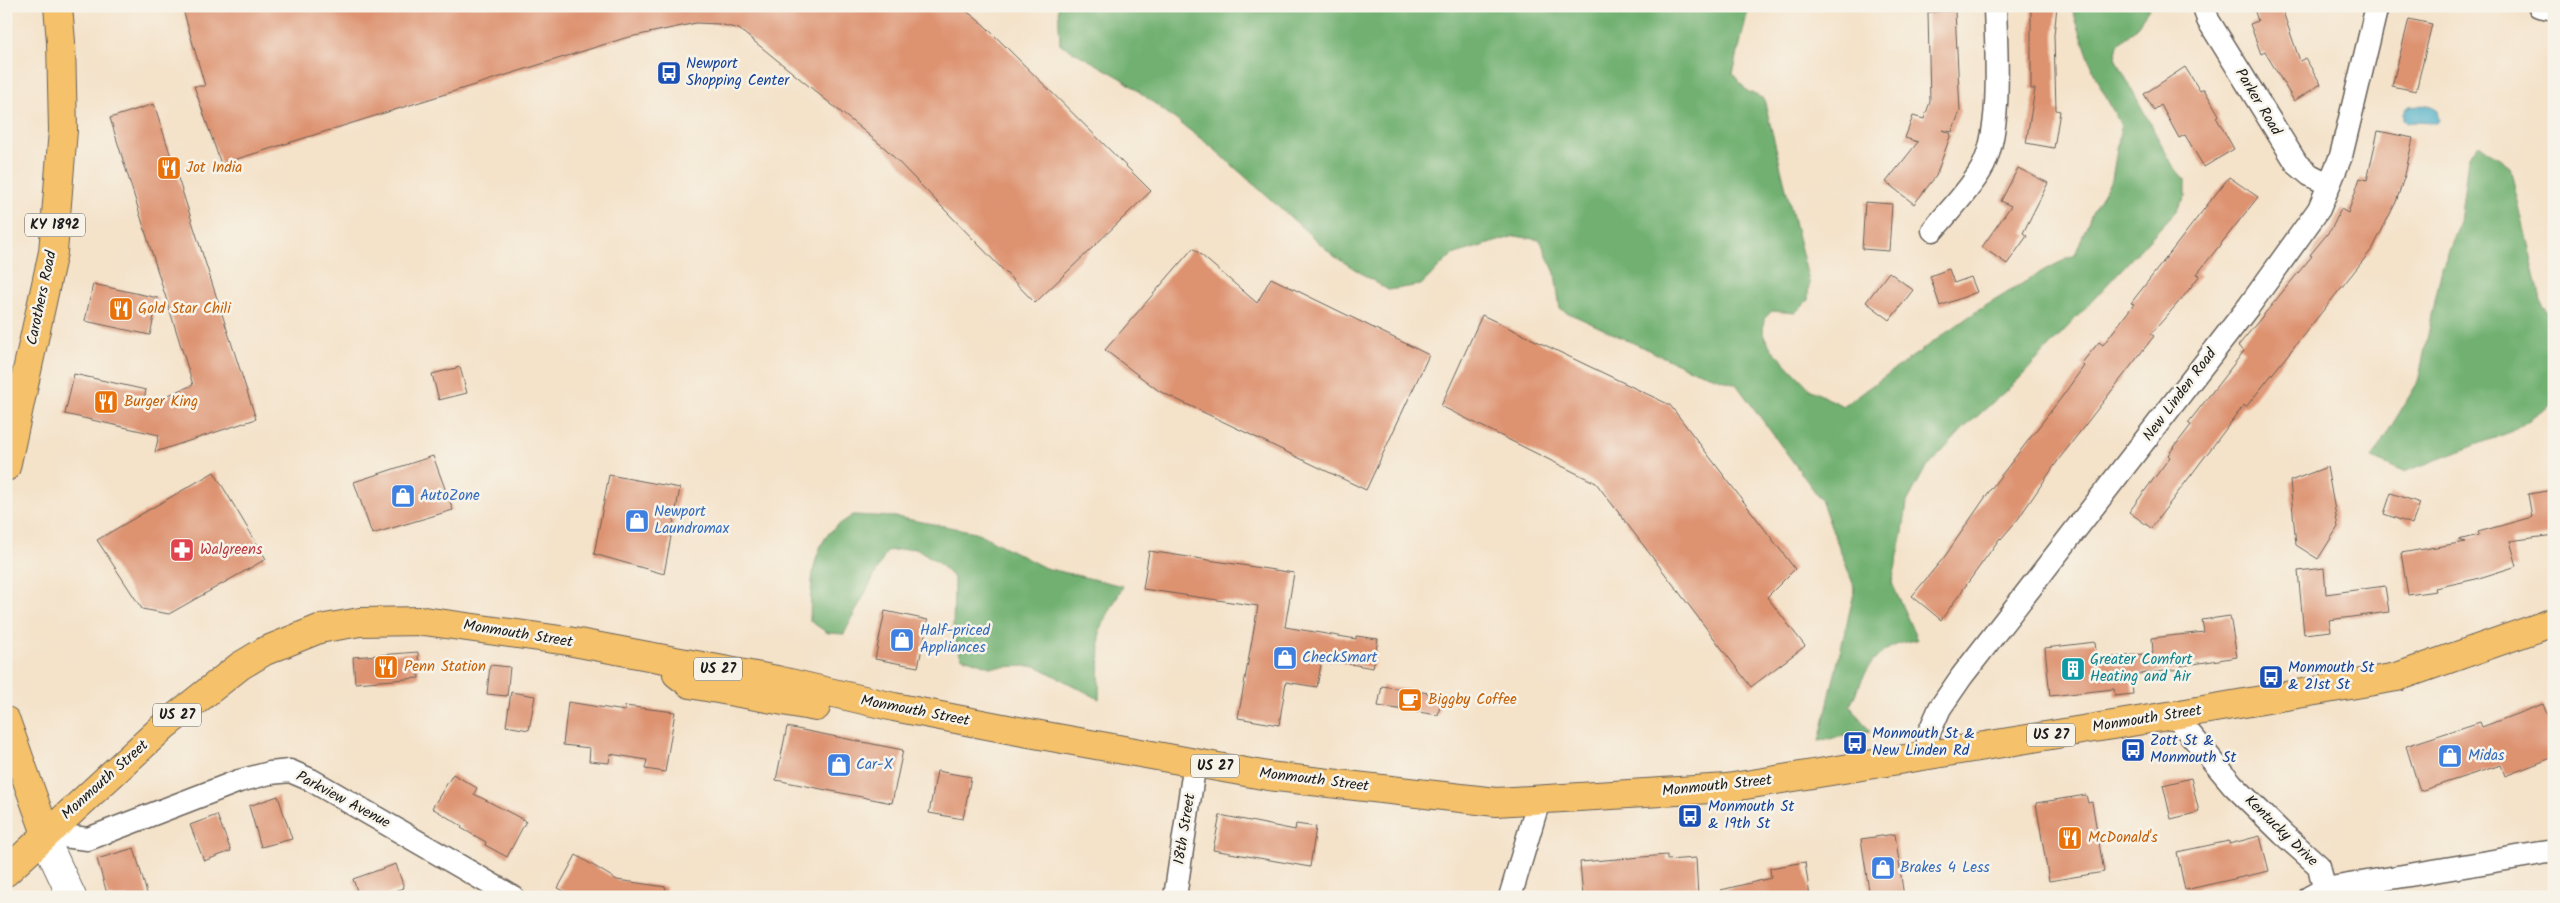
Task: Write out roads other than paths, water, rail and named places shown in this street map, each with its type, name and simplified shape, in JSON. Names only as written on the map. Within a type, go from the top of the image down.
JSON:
[{"type":"main road","name":"Carothers Road","points":[[6,467],[53,252],[63,130],[61,42],[58,6]]},
{"type":"main road","name":"Monmouth Street","points":[[6,872],[164,726],[211,687],[265,651],[319,629],[360,622],[416,620],[568,641],[658,659],[690,684],[867,717],[894,707],[1268,776],[1474,800],[1539,800],[1727,788],[2174,715],[2397,676],[2554,622]]},
{"type":"main road","points":[[6,721],[46,834]]},
{"type":"street","points":[[1933,230],[1982,169],[1990,147],[1997,80],[1995,6]]},
{"type":"street","name":"Parker Road","points":[[2204,6],[2208,20],[2297,164],[2310,175],[2328,184]]},
{"type":"street","name":"New Linden Road","points":[[1928,755],[1928,735],[1940,708],[1962,676],[2249,306],[2319,209],[2341,156],[2377,6]]},
{"type":"street","points":[[2538,6],[2554,9]]},
{"type":"street","name":"Kentucky Drive","points":[[2174,715],[2233,785],[2283,834],[2320,866],[2320,894],[2554,851]]},
{"type":"street","name":"18th Street","points":[[1174,897],[1195,762]]},
{"type":"street","name":"Parkview Avenue","points":[[46,834],[88,839],[240,781],[270,773],[290,772],[311,780],[513,897]]},
{"type":"street","points":[[1510,897],[1539,800]]},
{"type":"street","points":[[46,834],[46,841],[72,897]]},
{"type":"water","points":[[2429,105],[2438,111],[2440,119],[2437,123],[2407,122],[2403,119],[2403,112],[2408,106]]},
{"type":"place","name":"Newport Shopping Center","points":[[669,73]]},
{"type":"place","name":"Jot India","points":[[169,168]]},
{"type":"place","name":"Gold Star Chili","points":[[121,309]]},
{"type":"place","name":"Burger King","points":[[106,402]]},
{"type":"place","name":"AutoZone","points":[[403,496]]},
{"type":"place","name":"Newport Laundromax","points":[[637,521]]},
{"type":"place","name":"Walgreens","points":[[182,550]]},
{"type":"place","name":"Half-priced Appliances","points":[[902,640]]},
{"type":"place","name":"CheckSmart","points":[[1285,658]]},
{"type":"place","name":"Penn Station","points":[[386,667]]},
{"type":"place","name":"Greater Comfort Heating and Air","points":[[2073,669]]},
{"type":"place","name":"Monmouth St & 21st St","points":[[2271,677]]},
{"type":"place","name":"Biggby Coffee","points":[[1410,700]]},
{"type":"place","name":"Monmouth St & New Linden Rd","points":[[1855,743]]},
{"type":"place","name":"Zott St & Monmouth St","points":[[2133,750]]},
{"type":"place","name":"Midas","points":[[2450,756]]},
{"type":"place","name":"Car-X","points":[[839,765]]},
{"type":"place","name":"Monmouth St & 19th St","points":[[1690,816]]},
{"type":"place","name":"McDonald's","points":[[2070,838]]},
{"type":"place","name":"Brakes 4 Less","points":[[1883,868]]}]
